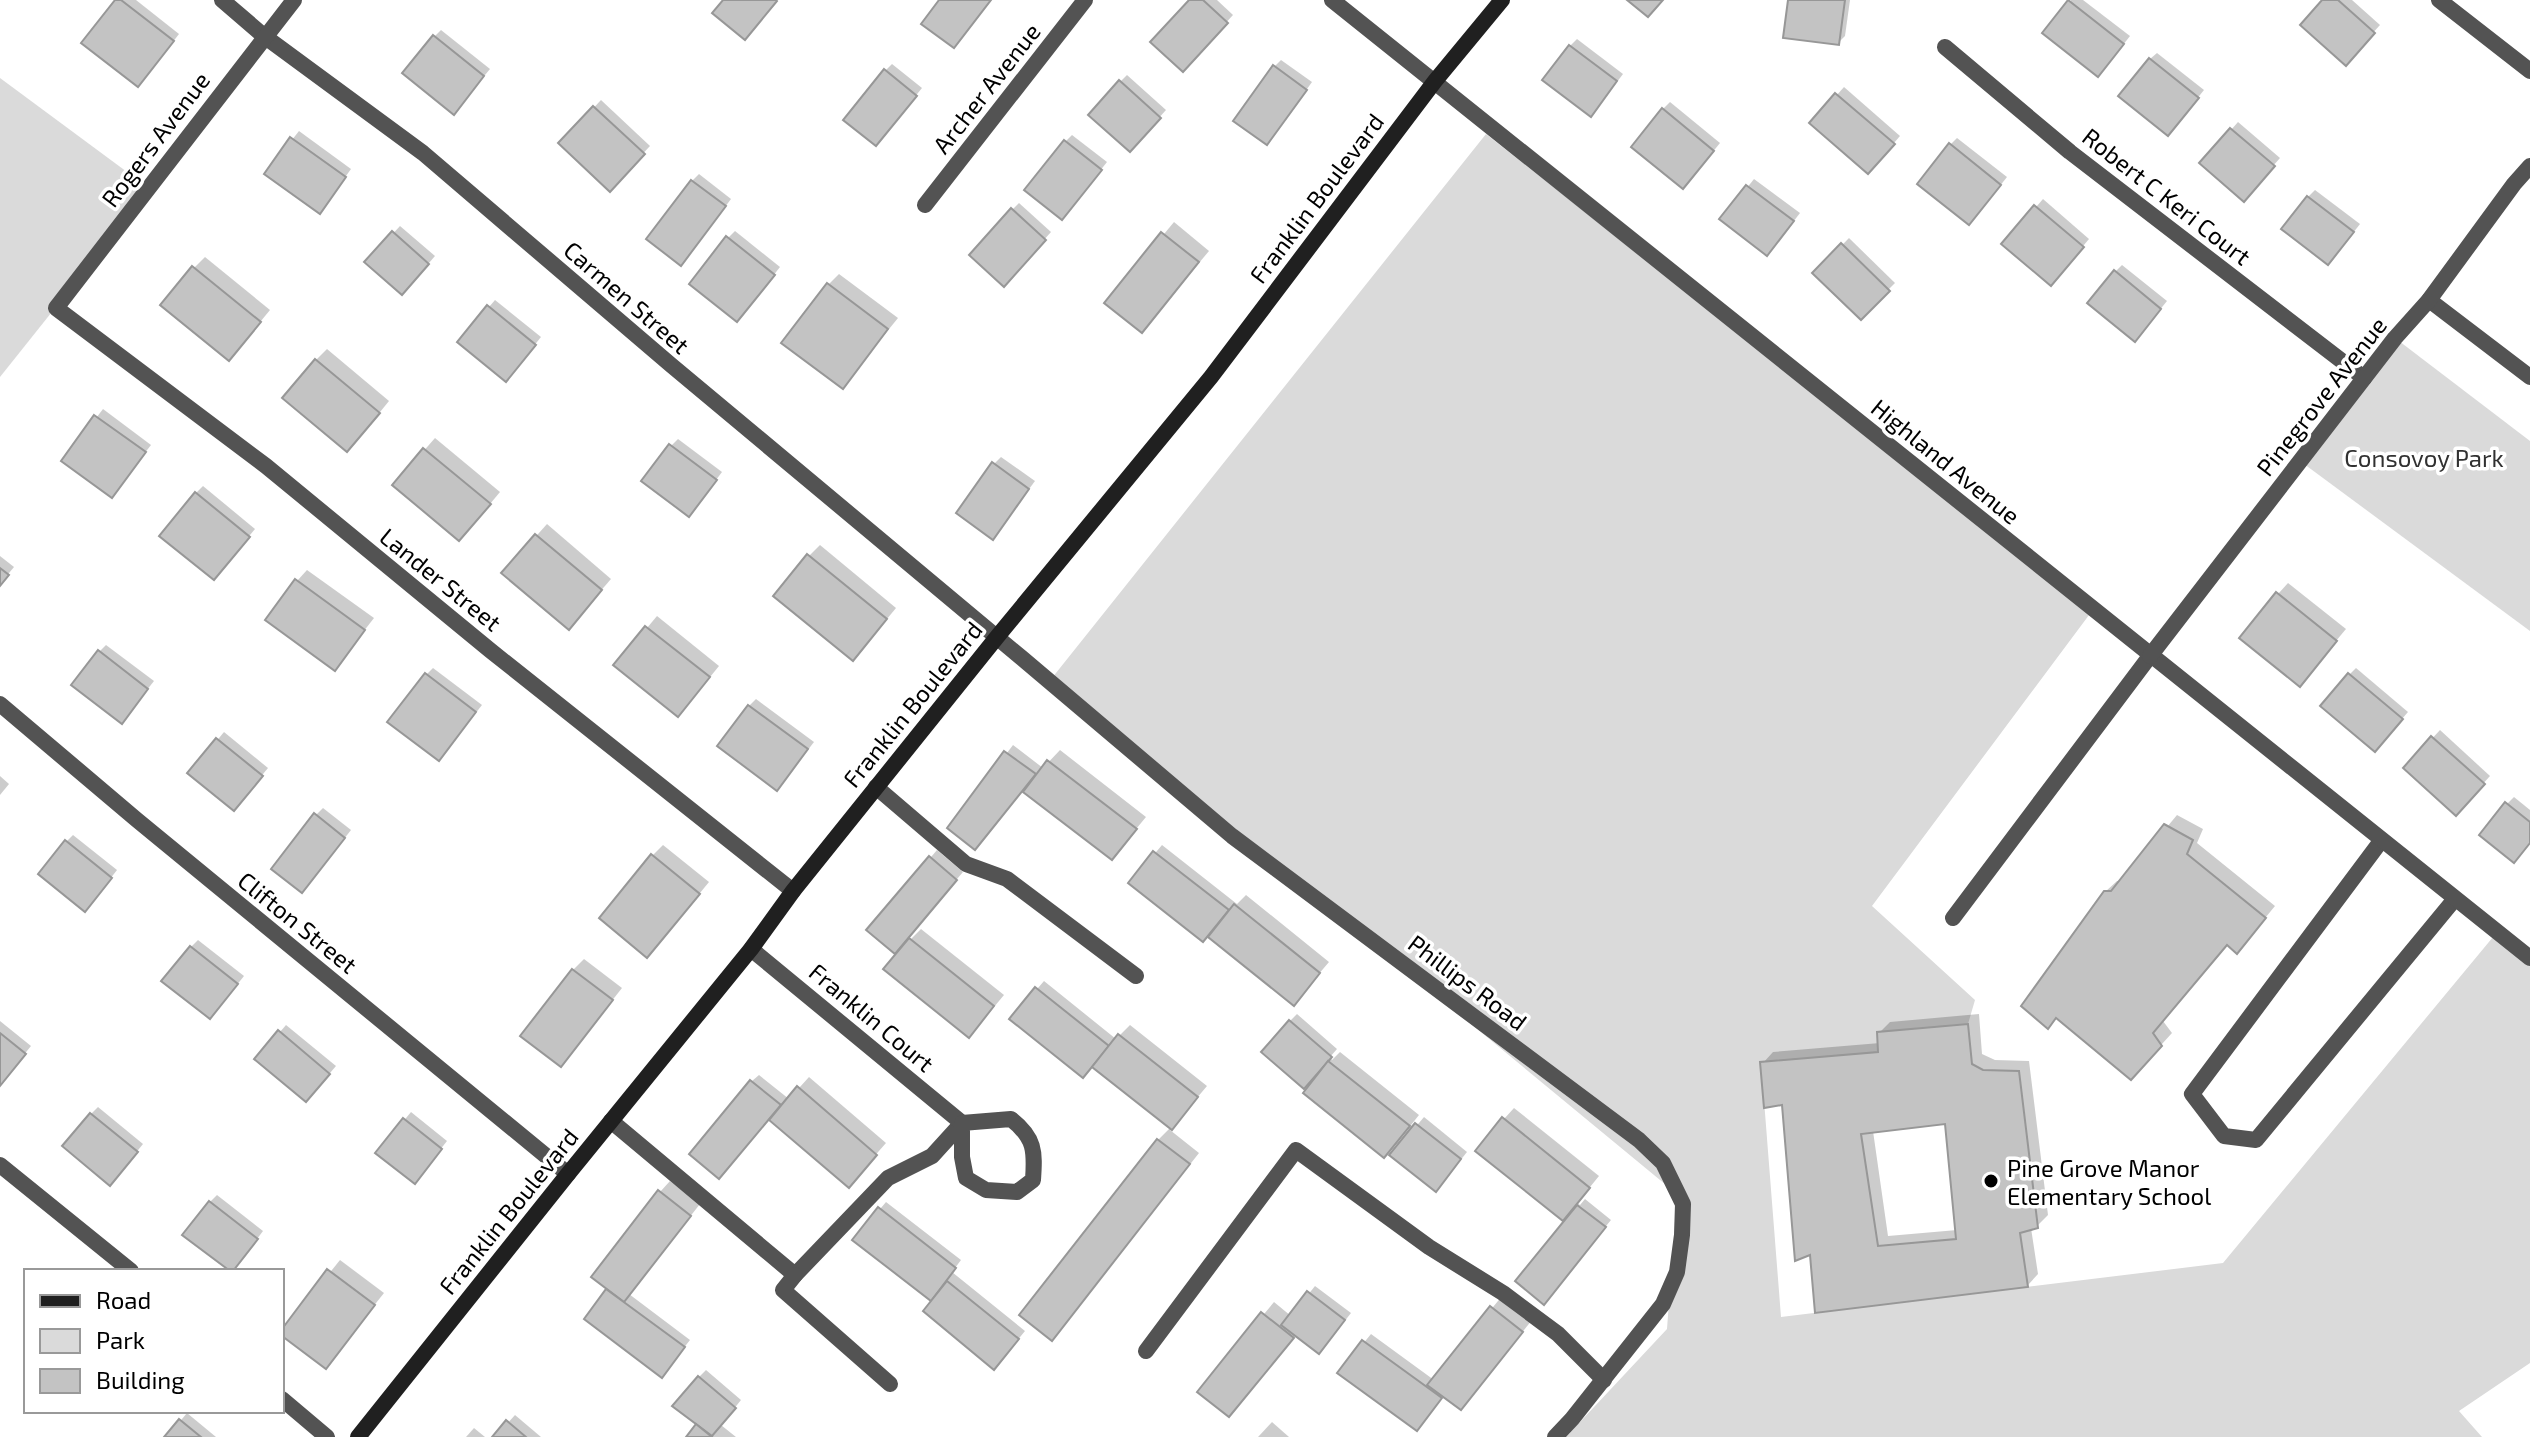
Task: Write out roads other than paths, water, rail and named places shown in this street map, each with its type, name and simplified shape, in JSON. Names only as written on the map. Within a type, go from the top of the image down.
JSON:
[{"type":"street","name":"Carmen Street","points":[[222,0],[264,36],[423,153],[997,637]]},
{"type":"street","name":"Rogers Avenue","points":[[56,308],[294,0]]},
{"type":"street","name":"Archer Avenue","points":[[925,205],[1085,0]]},
{"type":"street","name":"Highland Avenue","points":[[1332,0],[2530,958]]},
{"type":"street","name":"Franklin Boulevard","points":[[358,1437],[751,949],[876,787],[1211,377],[1435,81],[1502,0]]},
{"type":"street","points":[[2439,0],[2530,71]]},
{"type":"street","name":"Robert C Keri Court","points":[[1945,47],[2070,152],[2364,378]]},
{"type":"street","name":"Pinegrove Avenue","points":[[1953,918],[2150,656],[2530,166]]},
{"type":"street","points":[[2429,300],[2530,377]]},
{"type":"street","name":"Lander Street","points":[[56,308],[266,466],[491,651],[793,891]]},
{"type":"street","name":"Phillips Road","points":[[997,637],[1232,836],[1639,1140],[1663,1163],[1683,1204],[1677,1272],[1663,1304],[1555,1437]]},
{"type":"street","name":"Clifton Street","points":[[0,704],[568,1174]]},
{"type":"street","points":[[876,787],[966,864],[1007,879],[1136,976]]},
{"type":"street","points":[[2381,841],[2192,1094],[2224,1136],[2256,1140],[2454,900]]},
{"type":"street","name":"Franklin Court","points":[[751,949],[962,1123]]},
{"type":"street","points":[[890,1384],[783,1290],[888,1178],[932,1156],[962,1123],[1011,1119],[1026,1131],[1035,1154],[1033,1180],[1017,1192],[986,1190],[966,1178],[962,1157],[962,1123]]},
{"type":"street","points":[[611,1121],[795,1275]]},
{"type":"street","points":[[1146,1351],[1296,1150],[1429,1247],[1503,1293],[1558,1334],[1604,1380]]},
{"type":"street","points":[[0,1165],[129,1269]]},
{"type":"street","points":[[284,1401],[327,1437]]},
{"type":"place","name":"Pine Grove Manor Elementary School","points":[[1991,1181]]},
{"type":"park label","name":"Consovoy Park","points":[[2424,457]]}]
